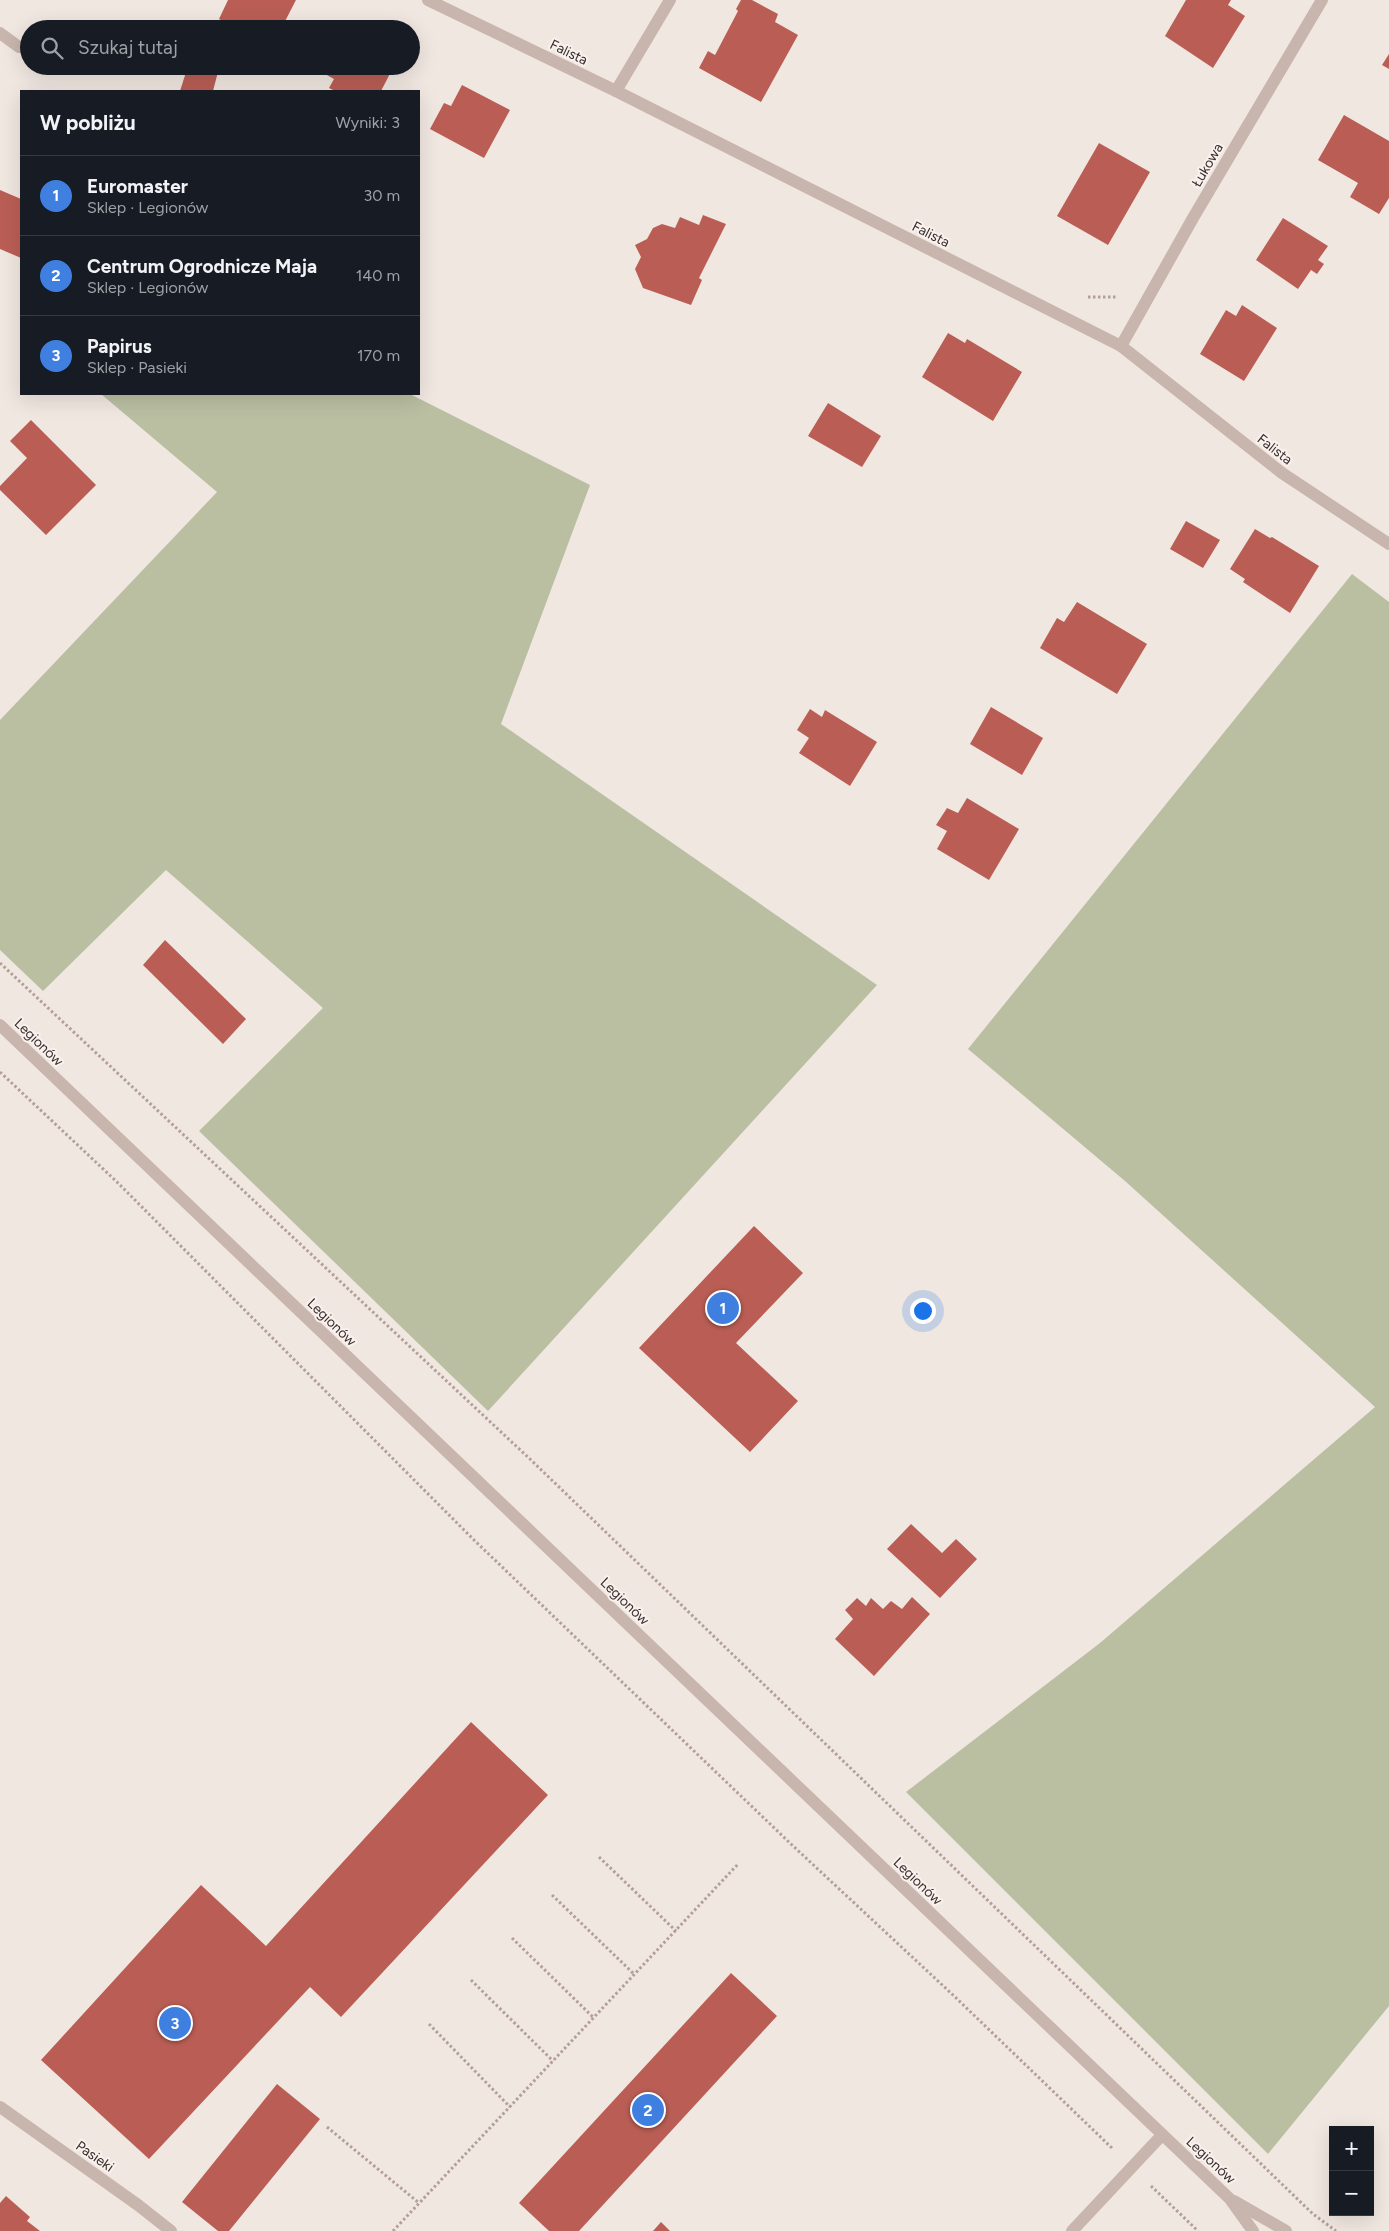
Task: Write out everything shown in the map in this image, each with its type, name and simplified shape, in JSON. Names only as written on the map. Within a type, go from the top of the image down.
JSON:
[{"type":"street","name":"Falista","points":[[428,0],[616,92],[1121,346],[1282,473],[1389,544]]},
{"type":"street","points":[[616,92],[670,0]]},
{"type":"street","name":"Łukowa","points":[[1121,346],[1193,218],[1322,0]]},
{"type":"street","points":[[0,33],[19,46]]},
{"type":"street","name":"Legionów","points":[[0,1025],[1230,2199],[1253,2231]]},
{"type":"street","name":"Pasieki","points":[[0,2107],[171,2231]]},
{"type":"street","points":[[1072,2231],[1162,2135]]},
{"type":"street","name":"Legionów","points":[[1230,2199],[1286,2231]]},
{"type":"path","points":[[1083,297],[1124,297]]},
{"type":"path","points":[[0,964],[538,1467],[1313,2214],[1334,2231]]},
{"type":"path","points":[[0,1072],[117,1182],[474,1540],[1198,2231]]},
{"type":"path","points":[[599,1857],[676,1930]]},
{"type":"path","points":[[393,2231],[739,1863]]},
{"type":"path","points":[[552,1895],[634,1974]]},
{"type":"path","points":[[512,1938],[594,2018]]},
{"type":"path","points":[[471,1980],[553,2061]]},
{"type":"path","points":[[429,2024],[510,2107]]},
{"type":"path","points":[[327,2127],[419,2203]]},
{"type":"green space","points":[[102,395],[412,395],[590,485],[501,724],[877,985],[488,1411],[199,1131],[323,1008],[166,870],[43,991],[0,950],[0,720],[217,492]]},
{"type":"green space","points":[[1352,574],[1389,602],[1389,2006],[1268,2154],[906,1792],[1100,1643],[1375,1407],[1125,1181],[968,1049]]},
{"type":"building","points":[[228,0],[296,0],[286,20],[219,19]]},
{"type":"building","points":[[741,0],[752,0],[778,14],[775,22],[798,35],[761,102],[699,68],[708,51],[715,55],[738,11],[736,9]]},
{"type":"building","points":[[1186,0],[1231,0],[1228,5],[1245,16],[1213,68],[1165,36]]},
{"type":"building","points":[[1389,54],[1389,69],[1382,65]]},
{"type":"building","points":[[185,75],[217,75],[213,90],[180,90]]},
{"type":"building","points":[[327,75],[389,75],[382,90],[333,90],[329,88],[334,79]]},
{"type":"building","points":[[462,85],[510,110],[484,158],[430,129],[444,103],[451,106]]},
{"type":"building","points":[[1344,115],[1389,141],[1389,198],[1379,214],[1350,197],[1358,183],[1318,160]]},
{"type":"building","points":[[1099,143],[1150,172],[1108,245],[1057,216]]},
{"type":"building","points":[[0,190],[20,199],[20,258],[0,249]]},
{"type":"building","points":[[703,215],[726,224],[699,278],[702,280],[691,305],[643,288],[635,269],[641,257],[635,245],[647,239],[653,228],[662,224],[675,228],[680,217],[699,225]]},
{"type":"building","points":[[1283,218],[1328,246],[1318,260],[1324,264],[1317,274],[1311,270],[1298,289],[1256,260]]},
{"type":"building","points":[[1242,305],[1277,328],[1244,381],[1200,354],[1226,310],[1236,316]]},
{"type":"building","points":[[948,333],[965,343],[967,339],[1022,372],[993,421],[922,377]]},
{"type":"building","points":[[828,403],[881,436],[862,467],[808,436]]},
{"type":"building","points":[[31,420],[96,485],[46,535],[0,490],[0,486],[27,458],[10,441]]},
{"type":"building","points":[[1186,521],[1220,540],[1203,568],[1170,549]]},
{"type":"building","points":[[1255,529],[1270,538],[1272,537],[1319,566],[1290,613],[1243,582],[1245,579],[1230,569]]},
{"type":"building","points":[[1077,602],[1147,644],[1117,694],[1040,648],[1057,618],[1064,622]]},
{"type":"building","points":[[991,707],[1043,738],[1022,775],[970,744]]},
{"type":"building","points":[[810,709],[822,717],[825,710],[877,742],[850,786],[799,753],[809,738],[797,730]]},
{"type":"building","points":[[967,798],[1019,829],[989,880],[937,849],[947,831],[936,825],[947,808],[958,813]]},
{"type":"building","points":[[165,940],[246,1019],[223,1044],[143,965]]},
{"type":"building","points":[[754,1226],[803,1273],[736,1343],[798,1401],[750,1452],[639,1348]]},
{"type":"building","points":[[911,1524],[942,1553],[956,1539],[977,1559],[940,1598],[887,1549]]},
{"type":"building","points":[[912,1597],[930,1614],[874,1676],[835,1639],[853,1619],[845,1610],[857,1598],[866,1606],[871,1598],[883,1609],[891,1601],[902,1609]]},
{"type":"building","points":[[471,1722],[548,1795],[341,2017],[310,1987],[149,2159],[41,2060],[201,1885],[266,1946]]},
{"type":"building","points":[[731,1973],[777,2016],[579,2231],[549,2231],[519,2203]]},
{"type":"building","points":[[277,2084],[320,2119],[229,2231],[218,2231],[182,2202]]},
{"type":"building","points":[[6,2196],[30,2217],[27,2221],[40,2231],[0,2231],[0,2203]]},
{"type":"building","points":[[661,2222],[670,2231],[653,2231]]},
{"type":"place","name":"Euromaster","points":[[723,1308]]},
{"type":"place","name":"Papirus","points":[[175,2023]]},
{"type":"place","name":"Centrum Ogrodnicze Maja","points":[[648,2110]]}]
